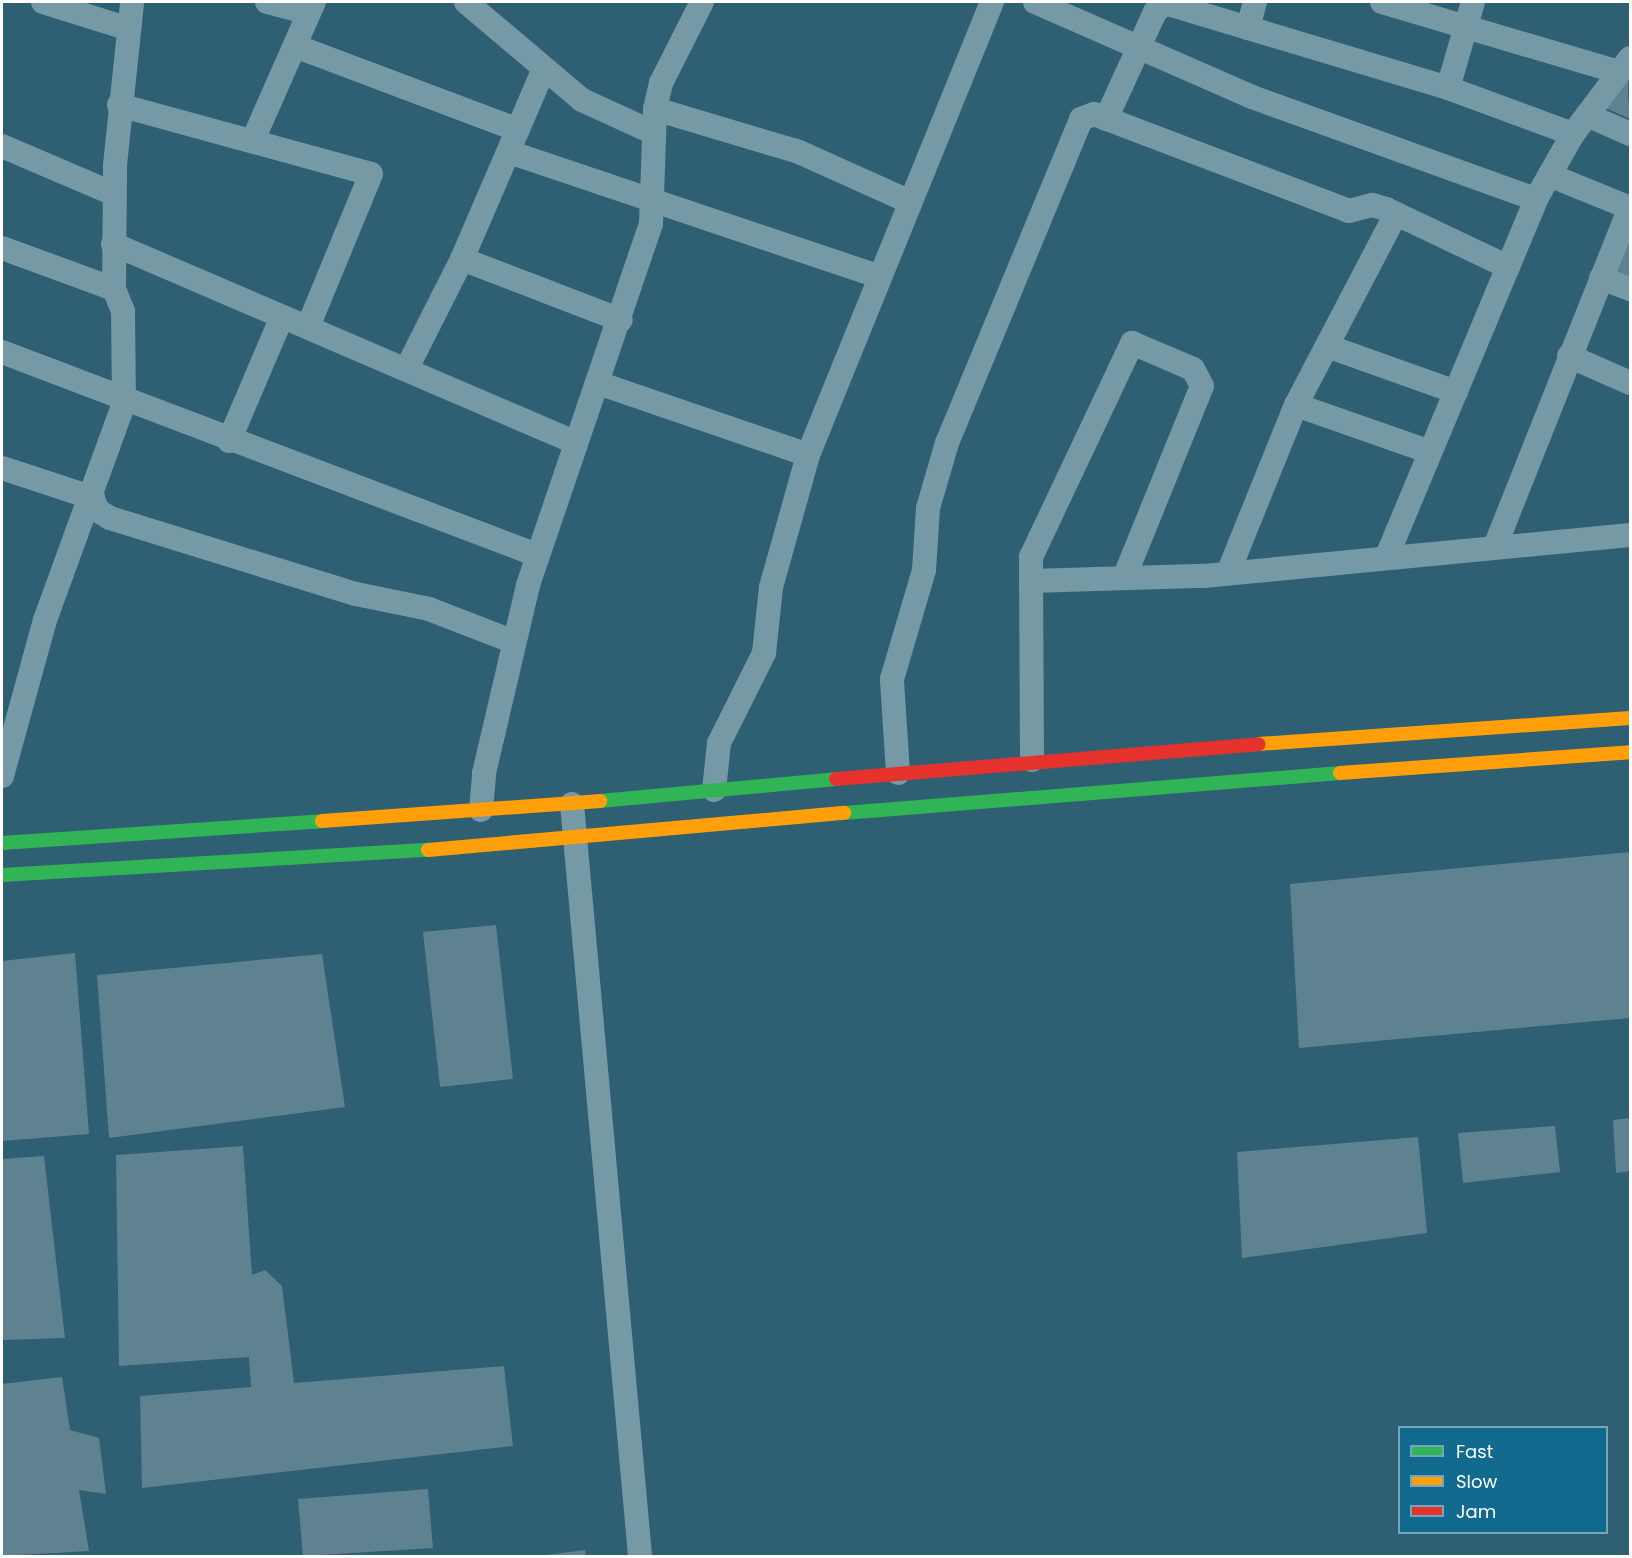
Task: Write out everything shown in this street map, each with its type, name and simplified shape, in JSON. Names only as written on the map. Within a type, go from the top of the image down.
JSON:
[{"type":"main road","points":[[2,843],[572,804],[1032,760],[1630,718]]},
{"type":"main road","points":[[2,875],[576,841],[1002,797],[1630,752]]},
{"type":"street","points":[[43,2],[129,29]]},
{"type":"street","points":[[2,776],[45,620],[93,498],[124,403],[123,311],[114,289],[113,244],[119,105],[132,2]]},
{"type":"street","points":[[253,140],[312,7],[267,2]]},
{"type":"street","points":[[466,2],[582,100],[654,133]]},
{"type":"street","points":[[481,810],[484,773],[537,555],[574,442],[621,320],[655,201],[655,109],[687,23],[702,2]]},
{"type":"street","points":[[714,790],[719,743],[764,653],[771,587],[808,455],[992,2]]},
{"type":"street","points":[[1035,2],[1136,50],[1536,199]]},
{"type":"street","points":[[1248,28],[1256,2]]},
{"type":"street","points":[[1382,2],[1470,13],[1624,65],[1580,124],[1536,199],[1387,556]]},
{"type":"street","points":[[1106,119],[1136,50],[1165,3],[1448,88],[1580,124],[1630,134]]},
{"type":"street","points":[[1448,88],[1470,13]]},
{"type":"street","points":[[295,46],[655,201],[880,277]]},
{"type":"street","points":[[407,368],[462,259],[544,69]]},
{"type":"street","points":[[119,105],[370,174],[308,327]]},
{"type":"street","points":[[655,109],[799,152],[910,202]]},
{"type":"street","points":[[898,773],[892,680],[924,570],[928,508],[947,443],[1081,119],[1094,114],[1349,211],[1372,205],[1508,267]]},
{"type":"street","points":[[3,151],[114,194]]},
{"type":"street","points":[[1496,544],[1600,278],[1630,208],[1549,175]]},
{"type":"street","points":[[1228,573],[1296,405],[1396,214]]},
{"type":"street","points":[[113,244],[407,368],[574,442]]},
{"type":"street","points":[[2,248],[114,289]]},
{"type":"street","points":[[462,259],[621,320]]},
{"type":"street","points":[[1600,278],[1630,289]]},
{"type":"street","points":[[229,441],[282,316]]},
{"type":"street","points":[[1032,760],[1031,581],[1036,540],[1132,343],[1192,369],[1202,386],[1124,578]]},
{"type":"street","points":[[1327,346],[1456,392]]},
{"type":"street","points":[[2,352],[124,403],[537,555]]},
{"type":"street","points":[[1569,356],[1630,383]]},
{"type":"street","points":[[598,383],[808,455]]},
{"type":"street","points":[[1296,405],[1430,452]]},
{"type":"street","points":[[2,468],[93,498],[110,518],[356,594],[429,609],[514,642]]},
{"type":"street","points":[[1031,581],[1228,573],[1496,544],[1630,535]]},
{"type":"street","points":[[572,804],[640,1557]]},
{"type":"building","points":[[1630,62],[1628,92],[1630,119],[1601,106]]},
{"type":"building","points":[[1630,219],[1630,276],[1615,271]]},
{"type":"building","points":[[1630,852],[1630,1018],[1299,1048],[1290,884]]},
{"type":"building","points":[[496,925],[513,1079],[440,1087],[423,932]]},
{"type":"building","points":[[75,953],[89,1134],[2,1141],[2,961]]},
{"type":"building","points":[[322,954],[345,1107],[109,1138],[97,975]]},
{"type":"building","points":[[1630,1118],[1630,1171],[1616,1173],[1613,1120]]},
{"type":"building","points":[[1555,1126],[1560,1172],[1463,1183],[1458,1133]]},
{"type":"building","points":[[1418,1137],[1427,1233],[1242,1258],[1237,1152]]},
{"type":"building","points":[[243,1146],[252,1275],[265,1270],[282,1286],[294,1383],[504,1366],[513,1446],[142,1488],[140,1396],[251,1387],[249,1357],[119,1366],[116,1155]]},
{"type":"building","points":[[44,1156],[65,1338],[2,1340],[2,1159]]},
{"type":"building","points":[[62,1377],[70,1430],[99,1438],[106,1494],[79,1490],[89,1551],[2,1556],[2,1384]]},
{"type":"building","points":[[428,1489],[433,1548],[303,1556],[298,1499]]},
{"type":"building","points":[[585,1550],[586,1556],[546,1556],[546,1555]]},
{"type":"traffic: fast","points":[[844,813],[1340,773]]},
{"type":"traffic: fast","points":[[600,801],[836,779]]},
{"type":"traffic: fast","points":[[2,843],[322,821]]},
{"type":"traffic: fast","points":[[2,875],[428,850]]},
{"type":"traffic: slow","points":[[1259,744],[1630,718]]},
{"type":"traffic: slow","points":[[1340,773],[1630,752]]},
{"type":"traffic: slow","points":[[322,821],[600,801]]},
{"type":"traffic: slow","points":[[428,850],[844,813]]},
{"type":"traffic: jam","points":[[836,779],[1259,744]]}]
